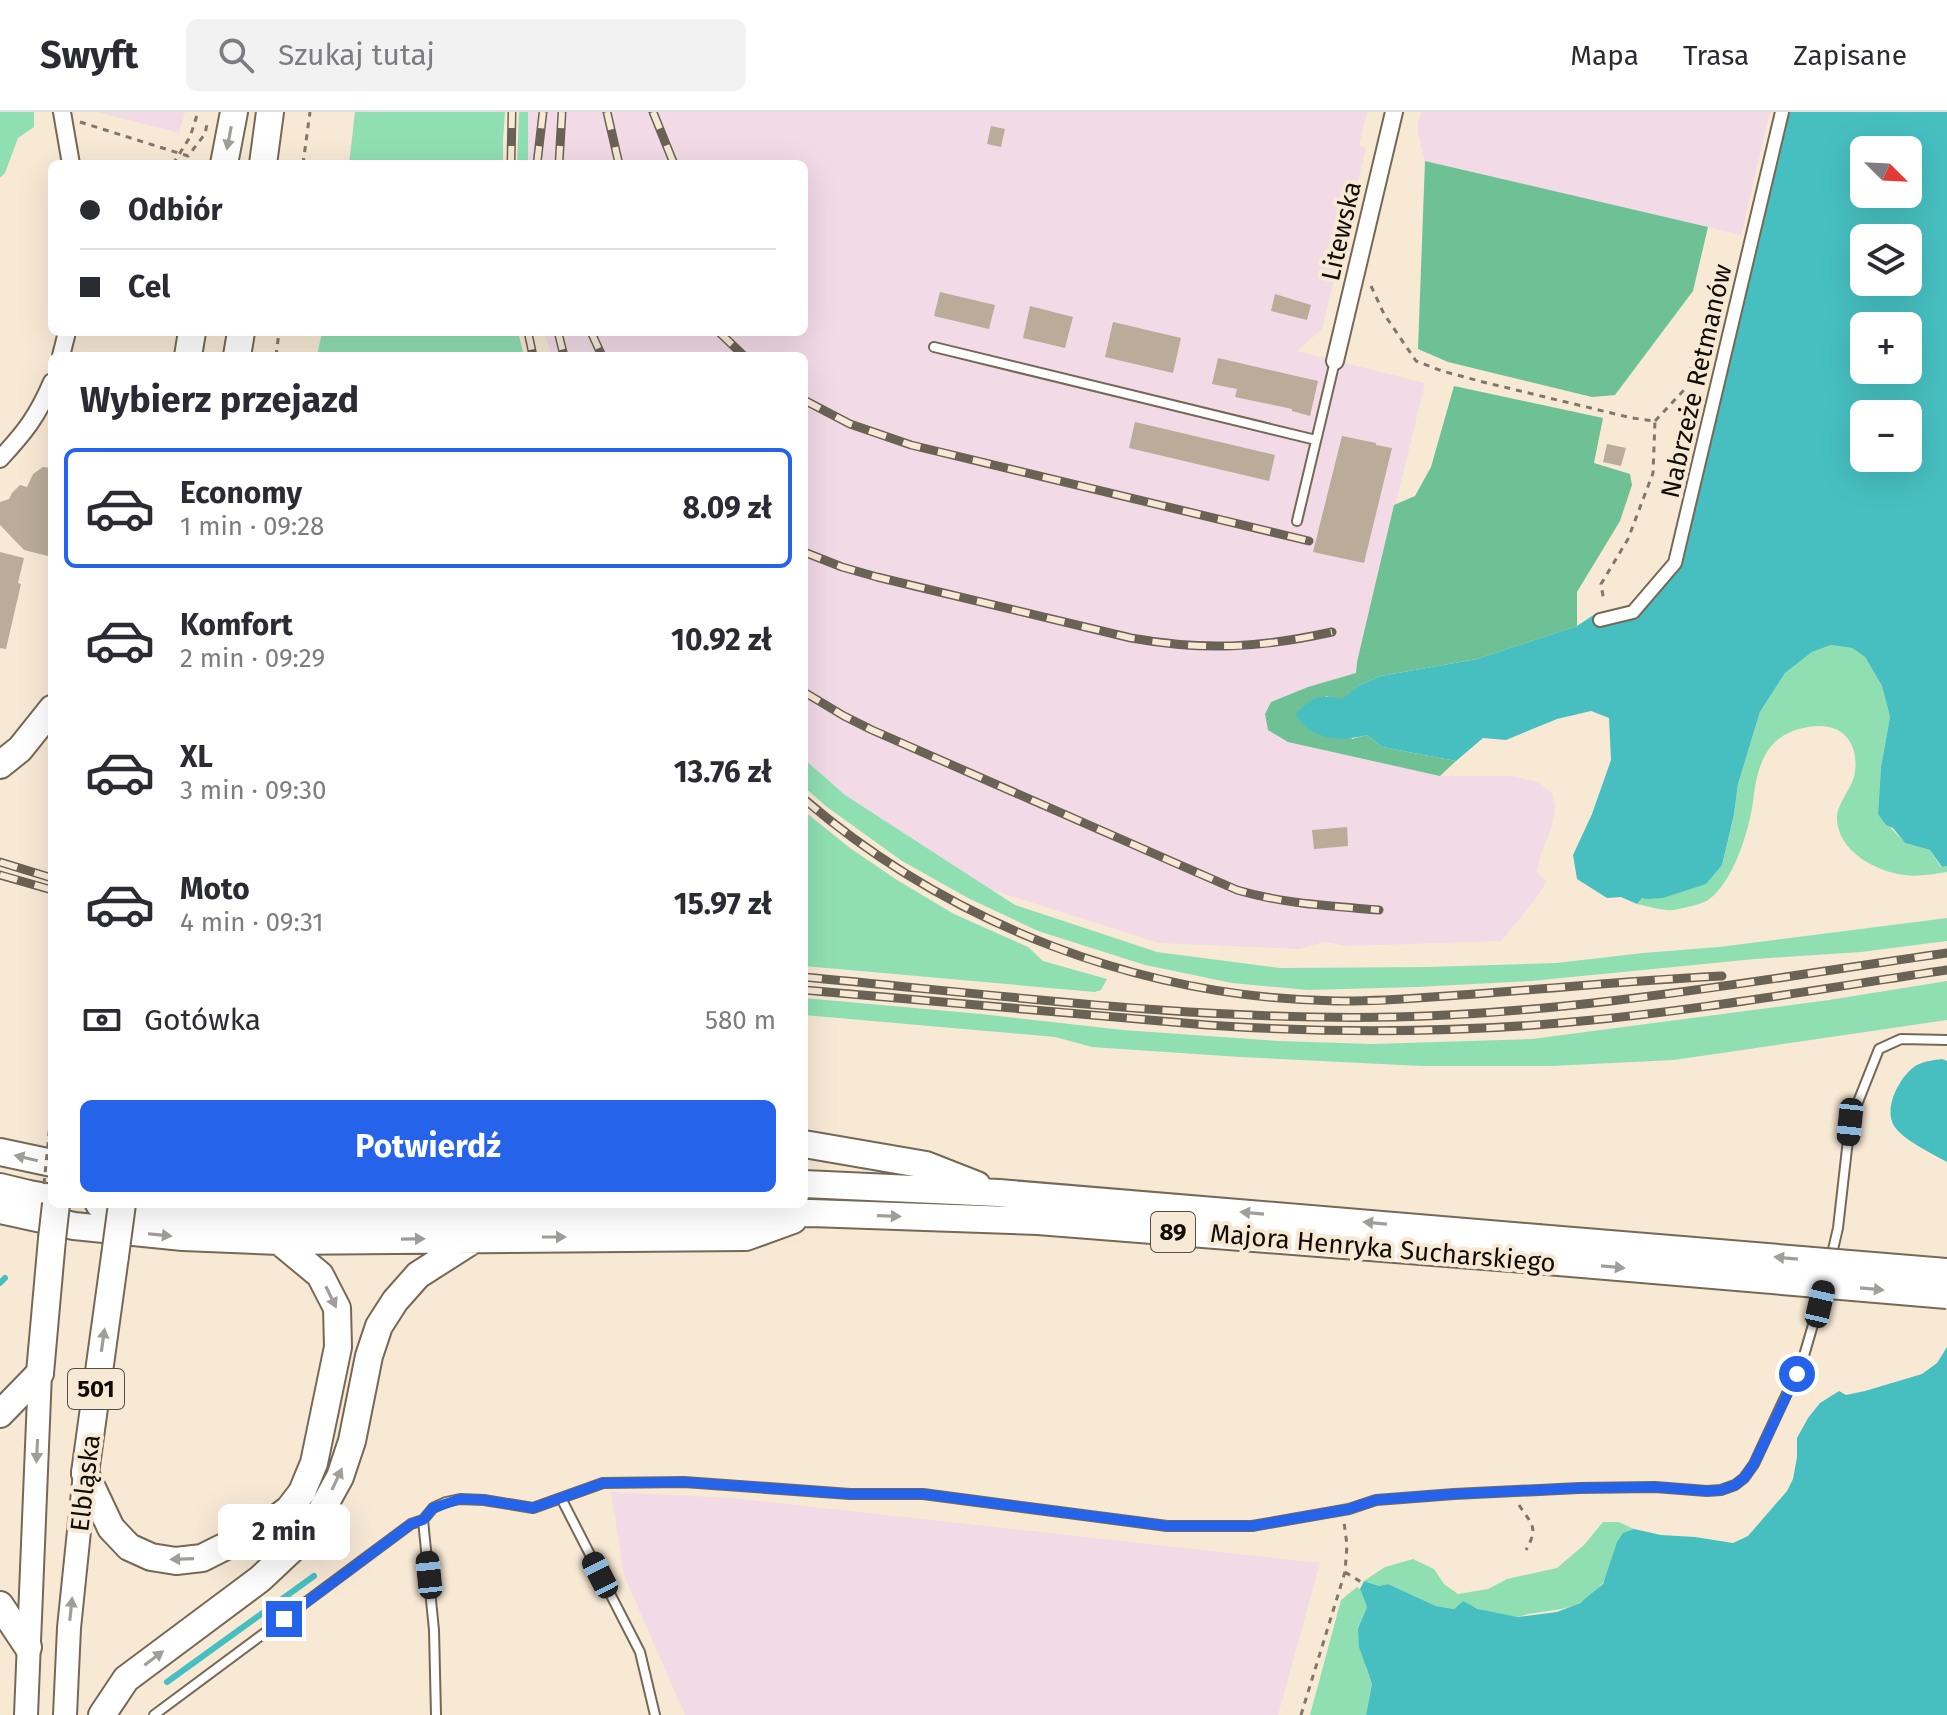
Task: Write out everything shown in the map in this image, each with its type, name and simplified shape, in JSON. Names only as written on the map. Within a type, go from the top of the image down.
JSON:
[{"type":"main road","points":[[225,160],[234,112]]},
{"type":"main road","points":[[264,160],[270,112]]},
{"type":"main road","points":[[10,757],[48,714]]},
{"type":"main road","points":[[808,1145],[926,1165],[999,1193]]},
{"type":"main road","points":[[0,1152],[48,1162]]},
{"type":"main road","name":"Majora Henryka Sucharskiego","points":[[808,1184],[999,1193],[1947,1295]]},
{"type":"main road","points":[[0,1187],[48,1198]]},
{"type":"main road","name":"Elbląska","points":[[26,1715],[40,1373],[52,1239],[50,1208]]},
{"type":"main road","name":"Elbląska","points":[[65,1715],[69,1628],[85,1473],[121,1208]]},
{"type":"main road","name":"Majora Henryka Sucharskiego","points":[[128,1208],[262,1216],[811,1213],[1038,1221],[1947,1272]]},
{"type":"main road","points":[[0,1210],[90,1227],[183,1237],[279,1241],[746,1237],[811,1213]]},
{"type":"main road","points":[[102,1715],[126,1679],[260,1579],[294,1547],[319,1515],[340,1477],[352,1441],[369,1356],[379,1326],[395,1301],[418,1275],[476,1238]]},
{"type":"main road","points":[[85,1473],[111,1528],[129,1547],[151,1557],[176,1561],[202,1558],[268,1525],[289,1509],[302,1492],[314,1463],[338,1347],[337,1308],[320,1275],[279,1241]]},
{"type":"main road","points":[[0,1414],[40,1373]]},
{"type":"main road","points":[[0,1605],[28,1647]]},
{"type":"street","points":[[62,112],[70,160]]},
{"type":"street","name":"Litewska","points":[[1335,361],[1394,112]]},
{"type":"street","name":"Nabrzeże Retmanów","points":[[1603,619],[1633,612],[1675,563],[1782,112]]},
{"type":"street","points":[[0,459],[26,431],[40,411],[48,392]]},
{"type":"lane","points":[[934,347],[1316,440]]},
{"type":"lane","points":[[1297,521],[1335,361]]},
{"type":"lane","points":[[154,1715],[411,1524],[423,1520],[433,1508],[460,1499],[533,1508],[603,1483],[684,1482],[850,1494],[923,1494],[1167,1526],[1252,1526],[1343,1510],[1376,1500],[1579,1488],[1655,1487],[1707,1491],[1735,1485],[1744,1478],[1760,1452],[1808,1345],[1838,1228],[1850,1122],[1879,1049],[1901,1039],[1947,1040]]},
{"type":"lane","points":[[561,1498],[640,1652],[655,1715]]},
{"type":"lane","points":[[423,1520],[434,1630],[436,1715]]},
{"type":"path","points":[[175,160],[190,137],[198,112]]},
{"type":"path","points":[[304,160],[310,112]]},
{"type":"path","points":[[77,121],[188,156]]},
{"type":"path","points":[[185,160],[205,134],[207,123]]},
{"type":"path","points":[[1603,619],[1601,584],[1628,539],[1653,473],[1655,421],[1684,390],[1720,277],[1750,251]]},
{"type":"path","points":[[1359,261],[1384,314],[1416,361],[1483,382],[1655,421]]},
{"type":"path","points":[[1511,1491],[1534,1530],[1526,1550]]},
{"type":"path","points":[[1301,1715],[1345,1572],[1347,1545],[1343,1510]]},
{"type":"path","points":[[1345,1572],[1361,1582]]},
{"type":"shaded area","points":[[97,112],[185,112],[179,133]]},
{"type":"shaded area","points":[[528,112],[1367,112],[1359,145],[1366,148],[1322,329],[1297,351],[1425,383],[1356,673],[1271,702],[1265,714],[1440,776],[1512,776],[1538,782],[1552,793],[1555,808],[1537,871],[1547,881],[1534,901],[1501,941],[1349,946],[1324,942],[1299,949],[1159,943],[992,890],[845,795],[808,763],[808,352],[550,352],[546,336],[808,336],[808,160],[528,160]]},
{"type":"shaded area","points":[[1421,112],[1770,112],[1741,235],[1425,161],[1418,133]]},
{"type":"shaded area","points":[[611,1492],[733,1498],[1320,1563],[1278,1715],[685,1715],[624,1575]]},
{"type":"green space","points":[[0,112],[34,112],[34,127],[18,138],[5,173],[0,178]]},
{"type":"green space","points":[[355,112],[505,112],[503,160],[349,160]]},
{"type":"green space","points":[[519,112],[528,112],[528,160],[517,160]]},
{"type":"green space","points":[[1425,161],[1708,227],[1693,291],[1615,395],[1592,397],[1448,362],[1418,349]]},
{"type":"green space","points":[[321,336],[519,336],[523,352],[318,352]]},
{"type":"green space","points":[[1454,386],[1603,418],[1594,463],[1630,474],[1632,485],[1620,521],[1577,592],[1577,626],[1477,659],[1381,676],[1360,685],[1342,700],[1325,696],[1352,739],[1367,735],[1382,747],[1456,761],[1440,776],[1288,742],[1268,730],[1265,714],[1271,702],[1356,673],[1394,505],[1415,496],[1431,467]]},
{"type":"green space","points":[[1831,645],[1852,648],[1865,657],[1882,686],[1890,717],[1881,767],[1878,814],[1905,843],[1930,850],[1941,867],[1947,866],[1947,872],[1915,876],[1894,873],[1870,864],[1850,849],[1838,829],[1837,817],[1854,778],[1854,751],[1845,735],[1838,730],[1808,727],[1782,736],[1766,753],[1757,776],[1744,841],[1732,869],[1717,892],[1705,902],[1673,910],[1637,904],[1642,898],[1722,865],[1738,784],[1760,712],[1785,673],[1812,652]]},
{"type":"green space","points":[[808,763],[845,795],[1015,905],[1157,952],[1280,968],[1556,963],[1719,947],[1947,918],[1947,941],[1861,952],[1531,981],[1308,990],[1232,983],[1145,965],[1038,931],[968,898],[902,861],[808,790]]},
{"type":"green space","points":[[808,814],[850,848],[954,914],[1028,947],[1043,961],[1107,979],[1101,990],[1095,992],[808,966]]},
{"type":"green space","points":[[1947,981],[1947,1020],[1674,1060],[1551,1066],[1422,1066],[1092,1047],[1055,1037],[808,1015],[808,998],[1123,1030],[1373,1044],[1532,1039],[1829,1000]]},
{"type":"green space","points":[[1603,1522],[1619,1522],[1634,1529],[1620,1539],[1601,1585],[1585,1600],[1568,1607],[1517,1617],[1503,1616],[1463,1601],[1454,1609],[1436,1606],[1388,1584],[1379,1586],[1364,1581],[1385,1567],[1413,1559],[1434,1569],[1444,1584],[1458,1594],[1488,1589],[1507,1579],[1557,1568],[1584,1545]]},
{"type":"green space","points":[[1357,1587],[1367,1607],[1358,1627],[1372,1684],[1366,1715],[1310,1715],[1341,1600]]},
{"type":"water","points":[[1786,112],[1947,112],[1947,866],[1942,867],[1930,850],[1905,843],[1878,814],[1881,767],[1890,717],[1882,686],[1865,657],[1852,648],[1831,645],[1812,652],[1785,673],[1760,712],[1738,784],[1722,865],[1706,884],[1663,898],[1642,898],[1637,904],[1621,897],[1607,898],[1577,879],[1573,855],[1592,814],[1611,760],[1609,718],[1591,711],[1557,719],[1506,740],[1483,738],[1456,761],[1382,747],[1367,735],[1327,737],[1309,729],[1296,714],[1316,698],[1342,699],[1360,685],[1381,676],[1477,659],[1577,626],[1595,614],[1597,622],[1636,614],[1678,566]]},
{"type":"water","points":[[1942,1059],[1947,1061],[1947,1162],[1904,1136],[1891,1119],[1892,1101],[1905,1076],[1917,1065]]},
{"type":"water","points":[[1947,1347],[1947,1715],[1366,1715],[1372,1684],[1359,1647],[1358,1628],[1367,1607],[1360,1589],[1364,1581],[1379,1586],[1388,1584],[1436,1606],[1454,1609],[1463,1601],[1478,1609],[1517,1617],[1557,1612],[1580,1603],[1603,1584],[1617,1542],[1623,1533],[1634,1529],[1733,1543],[1748,1536],[1787,1491],[1793,1479],[1797,1438],[1820,1403],[1839,1391],[1846,1395],[1922,1374],[1937,1363]]},
{"type":"building","points":[[991,126],[1005,129],[1001,147],[987,144]]},
{"type":"building","points":[[940,292],[995,305],[989,329],[934,316]]},
{"type":"building","points":[[1275,294],[1311,305],[1307,320],[1271,311]]},
{"type":"building","points":[[1030,306],[1073,317],[1065,348],[1023,338]]},
{"type":"building","points":[[1113,322],[1181,338],[1173,373],[1105,357]]},
{"type":"building","points":[[1218,358],[1318,381],[1310,416],[1235,397],[1237,389],[1212,384]]},
{"type":"building","points":[[1135,422],[1275,455],[1269,481],[1129,448]]},
{"type":"building","points":[[1342,436],[1392,448],[1364,563],[1313,552]]},
{"type":"building","points":[[1607,444],[1626,448],[1621,466],[1603,462]]},
{"type":"building","points":[[43,467],[48,468],[48,556],[24,550],[0,525],[0,502],[9,499],[20,485],[27,487],[33,474]]},
{"type":"building","points":[[0,552],[24,558],[6,649],[0,648]]},
{"type":"building","points":[[1347,827],[1348,846],[1314,849],[1312,830]]},
{"type":"waterway","points":[[0,1283],[5,1278]]},
{"type":"waterway","points":[[167,1682],[314,1576]]},
{"type":"railway","points":[[511,160],[512,112]]},
{"type":"railway","points":[[537,160],[543,112]]},
{"type":"railway","points":[[559,160],[562,112]]},
{"type":"railway","points":[[607,112],[618,160]]},
{"type":"railway","points":[[653,112],[672,160]]},
{"type":"railway","points":[[529,336],[532,352]]},
{"type":"railway","points":[[559,336],[563,352]]},
{"type":"railway","points":[[593,336],[600,352]]},
{"type":"railway","points":[[723,336],[740,352]]},
{"type":"railway","points":[[808,402],[850,424],[911,445],[1309,541]]},
{"type":"railway","points":[[808,554],[877,577],[1131,638],[1183,645],[1232,646],[1280,642],[1332,632]]},
{"type":"railway","points":[[808,694],[872,730],[1237,890],[1325,906],[1379,910]]},
{"type":"railway","points":[[808,802],[861,844],[922,883],[986,917],[1052,946],[1121,969],[1192,986],[1263,997],[1353,1001],[1722,976]]},
{"type":"railway","points":[[0,862],[48,877]]},
{"type":"railway","points":[[0,875],[48,889]]},
{"type":"railway","points":[[808,977],[1173,1011],[1395,1017],[1603,1002],[1947,953]]},
{"type":"railway","points":[[808,990],[1207,1025],[1340,1031],[1428,1030],[1560,1023],[1657,1013],[1947,970]]},
{"type":"route","points":[[284,1619],[411,1524],[423,1520],[433,1508],[446,1502],[484,1500],[533,1508],[603,1483],[684,1482],[850,1494],[923,1494],[1167,1526],[1252,1526],[1349,1509],[1376,1500],[1454,1494],[1579,1488],[1721,1490],[1744,1478],[1754,1464],[1797,1374]]}]
